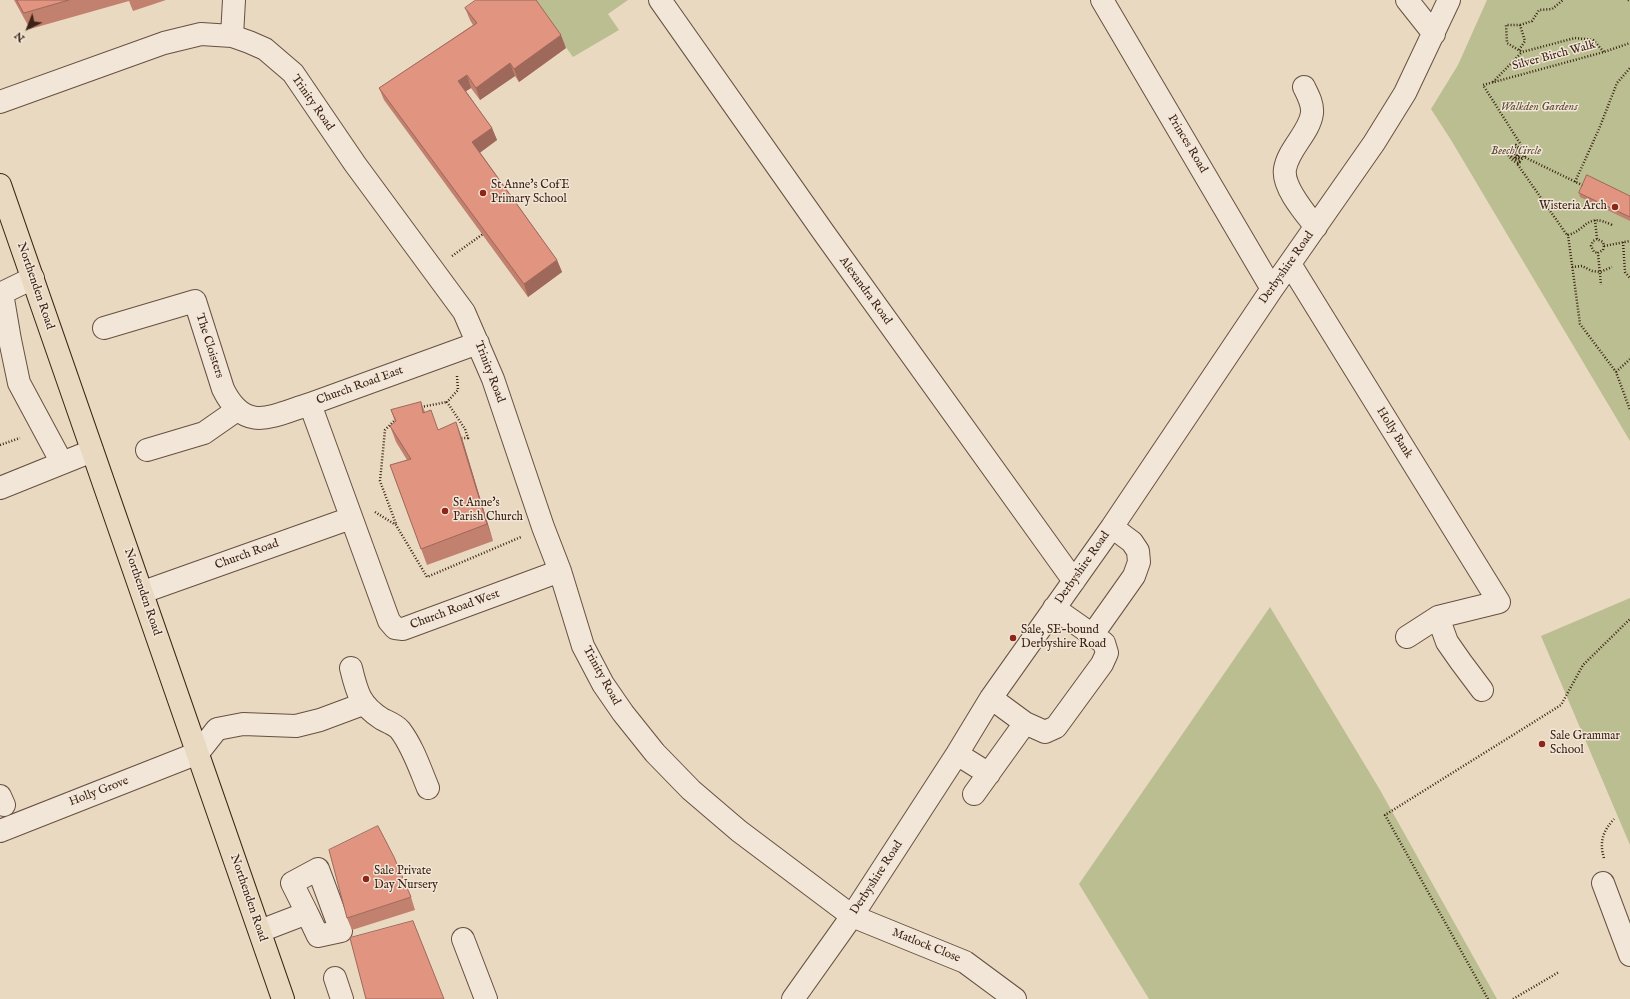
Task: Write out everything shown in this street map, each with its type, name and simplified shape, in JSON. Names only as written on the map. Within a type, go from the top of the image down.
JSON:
[{"type":"main road","name":"Northenden Road","points":[[0,185],[92,451],[143,592],[283,999]]},
{"type":"street","points":[[232,36],[234,0]]},
{"type":"street","name":"Princes Road","points":[[1102,0],[1272,289]]},
{"type":"street","points":[[1408,0],[1434,34]]},
{"type":"street","name":"Derbyshire Road","points":[[793,999],[852,916],[958,754],[991,698],[1112,527],[1272,289],[1374,143],[1405,93],[1449,0]]},
{"type":"street","name":"Alexandra Road","points":[[668,2],[824,234],[1074,581]]},
{"type":"street","name":"Trinity Road","points":[[0,102],[164,43],[201,34],[232,36],[265,50],[293,73],[355,164],[464,312],[493,379],[543,527],[560,571],[583,646],[596,671],[623,713],[655,754],[691,790],[739,831],[852,916]]},
{"type":"street","points":[[1304,87],[1311,102],[1312,114],[1284,169],[1287,184],[1299,206],[1316,227]]},
{"type":"street","name":"Holly Bank","points":[[1290,264],[1499,602],[1438,617]]},
{"type":"street","points":[[33,278],[2,293],[19,383],[62,463]]},
{"type":"street","name":"The Cloisters","points":[[104,328],[195,301],[223,389],[229,402],[237,410],[251,418],[265,419],[310,404]]},
{"type":"street","name":"Church Road East","points":[[351,518],[310,404],[478,343]]},
{"type":"street","points":[[147,450],[204,432],[237,410]]},
{"type":"street","points":[[0,488],[92,451]]},
{"type":"street","name":"Church Road West","points":[[351,518],[389,621],[395,628],[403,629],[560,571]]},
{"type":"street","name":"Church Road","points":[[143,592],[351,518]]},
{"type":"street","name":"Derbyshire Road","points":[[1093,634],[1134,576],[1139,562],[1138,551],[1132,542],[1112,527]]},
{"type":"street","name":"Derbyshire Road","points":[[991,698],[1025,723],[1045,732],[1056,727],[1102,664],[1107,653],[1104,643],[1054,608]]},
{"type":"street","points":[[1407,637],[1438,617],[1448,642],[1460,662],[1482,690]]},
{"type":"street","points":[[351,668],[356,692],[363,704],[375,714],[399,729],[409,744],[428,788]]},
{"type":"street","points":[[198,753],[217,729],[243,724],[296,726],[320,720],[363,704]]},
{"type":"street","points":[[974,794],[1025,723]]},
{"type":"street","name":"Holly Grove","points":[[0,831],[198,753]]},
{"type":"street","points":[[958,754],[989,774]]},
{"type":"street","points":[[1603,883],[1630,955]]},
{"type":"street","points":[[260,931],[307,913]]},
{"type":"street","name":"Matlock Close","points":[[852,916],[965,962],[1015,999]]},
{"type":"street","points":[[463,939],[486,999]]},
{"type":"street","points":[[335,978],[342,999]]},
{"type":"path","points":[[1563,0],[1552,9],[1539,10],[1532,21],[1520,25],[1506,24],[1507,43],[1521,51],[1575,38],[1593,40],[1604,52]]},
{"type":"path","points":[[1493,82],[1521,51],[1525,40],[1520,25]]},
{"type":"path","name":"Silver Birch Walk","points":[[1525,157],[1523,148],[1483,85],[1604,52],[1630,43]]},
{"type":"path","points":[[1575,182],[1599,129],[1617,83],[1630,68]]},
{"type":"path","points":[[1517,156],[1516,154],[1519,156],[1516,157],[1514,155],[1515,152],[1520,153],[1521,150],[1516,145],[1513,146],[1507,153],[1513,162],[1518,163],[1522,160],[1522,158],[1515,160],[1510,155],[1513,148],[1518,148],[1520,151],[1515,150],[1513,152],[1512,156],[1515,158],[1520,157],[1520,155],[1525,157],[1585,187]]},
{"type":"path","points":[[1525,157],[1518,165],[1568,235],[1580,324],[1616,372],[1630,410]]},
{"type":"path","points":[[1568,235],[1573,234],[1588,222],[1595,220],[1604,221],[1612,225]]},
{"type":"path","points":[[1595,220],[1597,239]]},
{"type":"path","points":[[432,270],[483,234]]},
{"type":"path","points":[[1597,239],[1601,240],[1604,246]]},
{"type":"path","points":[[1597,239],[1593,241],[1591,246],[1594,252],[1598,253]]},
{"type":"path","points":[[1604,246],[1630,241]]},
{"type":"path","points":[[1623,242],[1625,272],[1630,278]]},
{"type":"path","points":[[1598,253],[1603,250],[1604,246]]},
{"type":"path","points":[[1598,253],[1601,285]]},
{"type":"path","points":[[1572,267],[1582,266],[1592,271],[1600,272],[1612,267]]},
{"type":"path","points":[[415,407],[447,402],[458,390],[451,352]]},
{"type":"path","points":[[1616,372],[1630,358]]},
{"type":"path","points":[[447,402],[465,429],[468,438],[462,438]]},
{"type":"path","points":[[402,414],[385,430],[380,481],[396,525],[427,577],[543,527]]},
{"type":"path","points":[[351,518],[373,510],[396,525]]},
{"type":"path","points":[[1488,999],[1385,815],[1561,705],[1583,665],[1630,619]]},
{"type":"path","points":[[1603,883],[1607,869],[1601,849],[1605,828],[1614,819]]},
{"type":"path","points":[[1513,999],[1560,972]]},
{"type":"green space","points":[[532,0],[628,0],[608,14],[619,30],[573,57]]},
{"type":"green space","name":"Walkden Gardens","points":[[1487,0],[1630,0],[1630,441],[1451,140],[1431,109],[1458,65]]},
{"type":"green space","points":[[1630,598],[1630,845],[1541,636]]},
{"type":"green space","points":[[1270,607],[1380,790],[1497,999],[1149,999],[1079,884]]},
{"type":"building","points":[[17,0],[69,0],[24,13]]},
{"type":"building","points":[[476,0],[536,0],[561,35],[514,69],[510,63],[476,88],[467,75],[458,81],[492,128],[472,142],[557,260],[524,284],[379,88],[477,23],[465,8]]},
{"type":"building","name":"Wisteria Arch","points":[[1587,175],[1630,196],[1630,217],[1579,193]]},
{"type":"building","name":"St Anne's Parish Church","points":[[421,402],[423,413],[431,410],[438,430],[456,422],[487,524],[421,549],[390,465],[411,459],[390,426],[396,421],[391,410]]},
{"type":"building","name":"Sale Private Day Nursery","points":[[378,826],[394,857],[411,897],[347,918],[329,850]]},
{"type":"building","points":[[413,921],[444,999],[366,999],[350,938]]},
{"type":"place","name":"St Anne's CofE Primary School","points":[[483,193]]},
{"type":"place","name":"Wisteria Arch","points":[[1615,207]]},
{"type":"place","name":"St Anne's Parish Church","points":[[445,511]]},
{"type":"place","name":"Sale, SE-bound Derbyshire Road","points":[[1013,638]]},
{"type":"place","name":"Sale Grammar School","points":[[1542,744]]},
{"type":"place","name":"Sale Private Day Nursery","points":[[366,879]]},
{"type":"park label","name":"Beech Circle","points":[[1516,152]]}]
